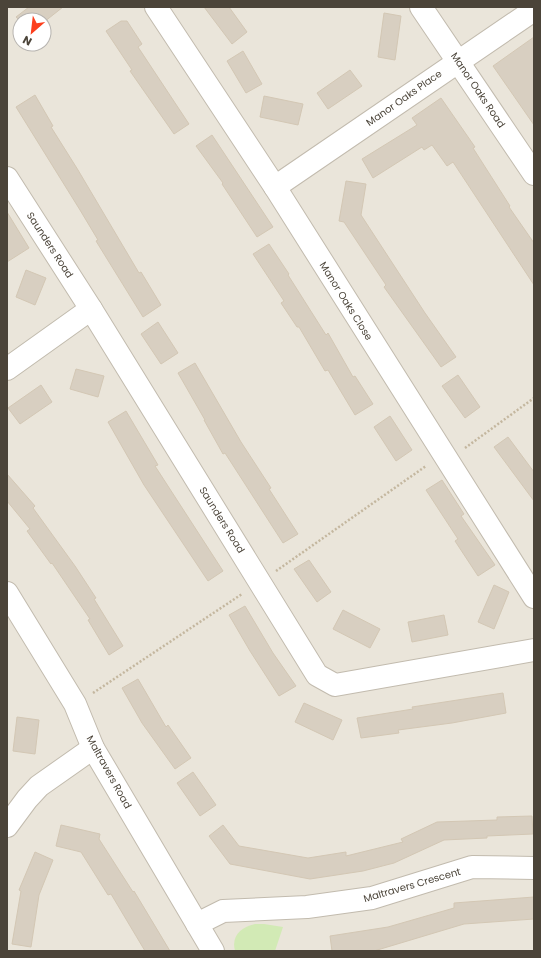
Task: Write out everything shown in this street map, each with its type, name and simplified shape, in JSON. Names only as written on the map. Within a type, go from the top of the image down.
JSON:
[{"type":"street","name":"Manor Oaks Close","points":[[156,7],[275,187],[534,597]]},
{"type":"street","name":"Manor Oaks Road","points":[[421,7],[534,174]]},
{"type":"street","name":"Manor Oaks Place","points":[[275,187],[534,10]]},
{"type":"street","name":"Saunders Road","points":[[7,178],[91,309],[317,675],[335,685],[534,650]]},
{"type":"street","points":[[7,370],[91,309]]},
{"type":"street","name":"Maltravers Road","points":[[7,593],[75,704],[93,748],[213,951]]},
{"type":"street","points":[[7,826],[27,799],[39,786],[93,748]]},
{"type":"street","name":"Maltravers Crescent","points":[[197,924],[223,910],[306,907],[372,898],[472,867],[534,868]]},
{"type":"path","points":[[448,461],[534,398]]},
{"type":"shaded area","points":[[7,7],[534,7],[534,951],[7,951]]},
{"type":"green space","points":[[255,924],[283,927],[275,951],[235,951],[234,941],[238,933],[245,927]]},
{"type":"building","points":[[29,7],[63,7],[52,16],[52,12],[22,12]]},
{"type":"building","points":[[204,7],[229,7],[247,32],[232,44]]},
{"type":"building","points":[[384,13],[401,16],[395,60],[378,57]]},
{"type":"building","points":[[121,21],[127,21],[142,44],[138,47],[189,124],[174,134],[130,71],[132,70],[106,31]]},
{"type":"building","points":[[534,37],[534,125],[493,66]]},
{"type":"building","points":[[243,51],[262,84],[246,93],[227,61]]},
{"type":"building","points":[[350,70],[362,86],[328,109],[317,93]]},
{"type":"building","points":[[35,95],[53,126],[51,127],[139,273],[141,272],[161,305],[143,317],[96,241],[98,240],[80,210],[16,107]]},
{"type":"building","points":[[264,96],[303,104],[298,125],[260,117]]},
{"type":"building","points":[[441,98],[475,147],[473,148],[510,206],[509,207],[534,243],[534,285],[453,162],[447,166],[432,145],[424,150],[422,147],[373,178],[362,159],[417,125],[412,118]]},
{"type":"building","points":[[212,135],[273,227],[257,237],[222,184],[223,183],[196,146]]},
{"type":"building","points":[[346,181],[366,184],[361,215],[425,313],[456,357],[441,367],[384,287],[386,285],[344,222],[339,221]]},
{"type":"building","points":[[7,212],[29,248],[7,262]]},
{"type":"building","points":[[269,244],[326,335],[328,333],[353,377],[355,376],[373,404],[355,415],[328,370],[325,371],[299,327],[297,327],[281,303],[284,301],[253,254]]},
{"type":"building","points":[[26,270],[46,278],[35,305],[16,297]]},
{"type":"building","points":[[158,322],[178,353],[161,364],[141,334]]},
{"type":"building","points":[[195,363],[241,442],[271,488],[269,489],[298,534],[283,543],[225,453],[223,454],[178,373]]},
{"type":"building","points":[[76,369],[104,376],[98,397],[70,389]]},
{"type":"building","points":[[458,375],[480,407],[465,418],[442,386]]},
{"type":"building","points":[[41,385],[52,402],[20,424],[8,408]]},
{"type":"building","points":[[126,411],[158,465],[155,466],[223,571],[208,581],[144,485],[108,422]]},
{"type":"building","points":[[390,416],[412,450],[396,461],[374,427]]},
{"type":"building","points":[[508,437],[534,472],[534,501],[494,447]]},
{"type":"building","points":[[7,474],[35,506],[33,508],[96,598],[94,599],[123,646],[109,655],[88,620],[90,619],[52,563],[51,564],[27,531],[30,529],[7,501]]},
{"type":"building","points":[[442,480],[464,514],[461,516],[495,565],[478,576],[455,541],[458,539],[426,490]]},
{"type":"building","points":[[309,560],[331,592],[317,602],[294,569]]},
{"type":"building","points":[[494,585],[509,592],[494,629],[478,622]]},
{"type":"building","points":[[245,606],[273,653],[296,686],[279,696],[229,615]]},
{"type":"building","points":[[343,610],[380,629],[370,648],[333,629]]},
{"type":"building","points":[[444,615],[448,635],[412,642],[408,622]]},
{"type":"building","points":[[138,679],[166,727],[168,725],[191,758],[175,769],[142,723],[122,688]]},
{"type":"building","points":[[503,693],[506,713],[452,723],[398,730],[399,733],[361,738],[357,718],[413,709],[412,707]]},
{"type":"building","points":[[304,703],[342,720],[333,740],[295,722]]},
{"type":"building","points":[[17,717],[39,720],[35,754],[13,751]]},
{"type":"building","points":[[193,772],[216,805],[200,816],[177,783]]},
{"type":"building","points":[[532,816],[533,834],[444,840],[394,863],[363,871],[310,879],[230,864],[209,836],[223,825],[239,846],[308,858],[346,852],[346,856],[403,842],[401,839],[437,822],[497,820],[497,817]]},
{"type":"building","points":[[61,825],[100,834],[99,839],[133,892],[134,891],[170,951],[145,951],[111,894],[108,895],[81,852],[56,846]]},
{"type":"building","points":[[35,852],[53,860],[39,895],[31,947],[12,944],[21,891],[19,890]]},
{"type":"building","points":[[534,897],[534,919],[464,924],[374,951],[332,951],[330,936],[388,927],[454,908],[454,903]]}]
